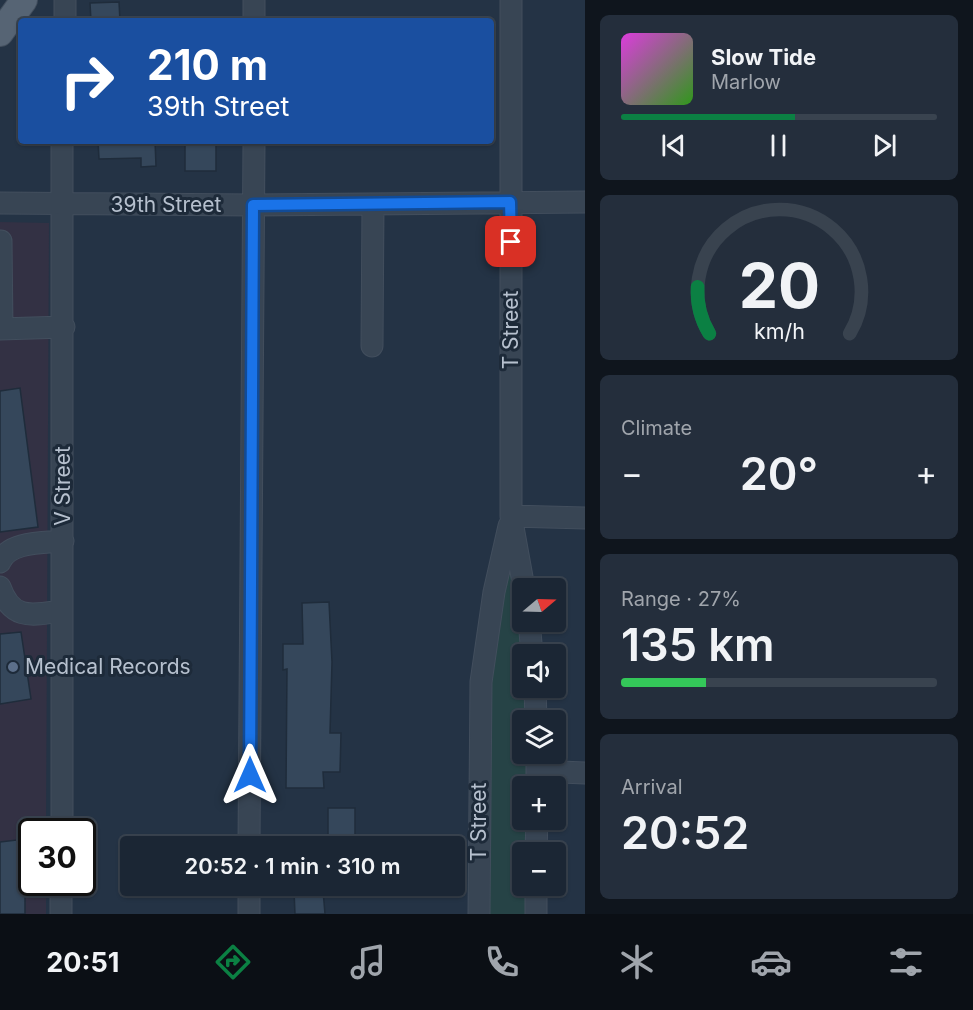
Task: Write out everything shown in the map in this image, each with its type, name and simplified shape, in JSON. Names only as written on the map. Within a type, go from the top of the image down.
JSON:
[{"type":"main road","points":[[0,33],[24,0]]},
{"type":"street","points":[[65,0],[65,18]]},
{"type":"street","points":[[254,0],[254,18]]},
{"type":"street","name":"T Street","points":[[511,0],[512,516],[522,578]]},
{"type":"street","name":"V Street","points":[[62,144],[64,327],[62,818]]},
{"type":"street","points":[[249,836],[254,144]]},
{"type":"street","name":"39th Street","points":[[0,203],[253,205],[585,202]]},
{"type":"street","points":[[372,346],[373,204]]},
{"type":"street","points":[[1,241],[1,329],[64,327]]},
{"type":"street","points":[[512,516],[585,518]]},
{"type":"street","name":"T Street","points":[[478,914],[481,682],[494,592],[512,516]]},
{"type":"street","points":[[0,562],[8,551],[22,546],[63,541]]},
{"type":"street","points":[[0,587],[6,603],[22,614],[63,610]]},
{"type":"street","points":[[537,770],[585,773]]},
{"type":"street","points":[[61,914],[62,896]]},
{"type":"street","points":[[249,896],[249,914]]},
{"type":"street","points":[[536,896],[536,914]]},
{"type":"shaded area","points":[[0,222],[49,223],[46,818],[18,818],[18,896],[46,896],[46,914],[0,914]]},
{"type":"green space","points":[[511,546],[515,578],[512,578],[512,632],[523,632],[525,644],[512,644],[512,698],[530,698],[531,710],[512,710],[512,764],[531,764],[530,776],[512,776],[512,830],[530,830],[530,842],[512,842],[512,896],[530,896],[530,914],[484,914],[486,719]]},
{"type":"building","points":[[119,2],[120,18],[91,18],[90,3]]},
{"type":"building","points":[[98,144],[155,144],[156,166],[141,167],[141,158],[99,159]]},
{"type":"building","points":[[185,144],[216,144],[216,171],[185,171]]},
{"type":"building","points":[[20,388],[38,527],[0,532],[0,391]]},
{"type":"building","points":[[329,602],[332,662],[330,733],[341,733],[340,772],[323,772],[324,788],[286,788],[287,669],[283,670],[283,644],[303,644],[302,603]]},
{"type":"building","name":"Medical Records","points":[[21,632],[31,699],[0,704],[0,634]]},
{"type":"building","points":[[328,808],[355,808],[355,835],[328,835]]},
{"type":"building","points":[[18,840],[18,896],[25,896],[25,914],[0,914],[0,842]]},
{"type":"building","points":[[294,896],[324,896],[325,914],[295,914]]},
{"type":"place","name":"Medical Records","points":[[13,667]]},
{"type":"route","points":[[250,775],[253,205],[510,202],[511,242]]}]
